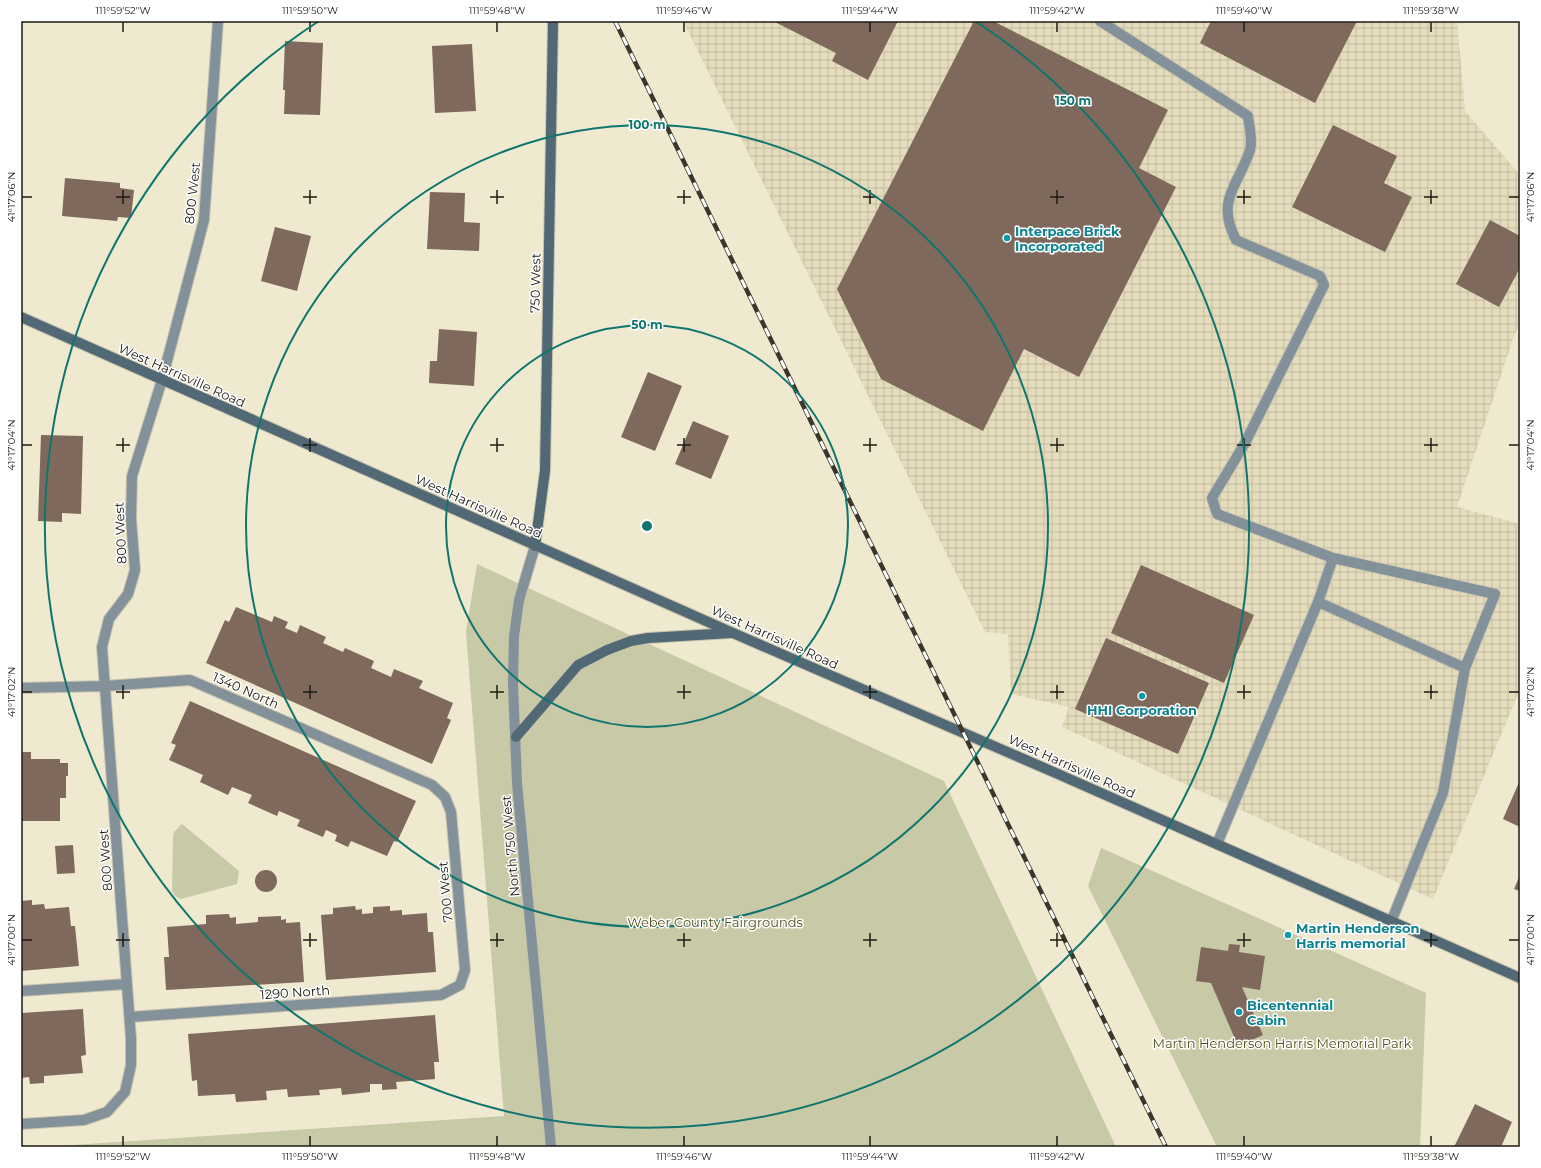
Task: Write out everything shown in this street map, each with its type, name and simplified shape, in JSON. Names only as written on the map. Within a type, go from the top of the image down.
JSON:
[{"type":"main road","name":"750 West","points":[[535,546],[545,471],[553,21]]},
{"type":"main road","name":"West Harrisville Road","points":[[21,317],[535,546],[1520,978]]},
{"type":"main road","points":[[516,737],[578,665],[607,650],[631,641],[648,638],[733,633]]},
{"type":"street","name":"800 West","points":[[21,1124],[84,1120],[107,1112],[125,1092],[132,1065],[130,1017],[102,647],[109,619],[128,594],[135,570],[132,519],[132,476],[162,380],[204,220],[218,21]]},
{"type":"street","points":[[1100,21],[1248,116],[1251,149],[1230,192],[1228,210],[1230,229],[1236,240],[1320,276],[1324,285],[1245,443],[1212,498],[1217,514],[1332,558],[1495,594],[1465,668],[1443,793],[1391,922]]},
{"type":"street","name":"North 750 West","points":[[535,546],[519,600],[514,636],[513,684],[518,783],[551,1147]]},
{"type":"street","points":[[1217,844],[1318,602],[1332,558]]},
{"type":"street","points":[[1318,602],[1465,668]]},
{"type":"street","name":"1340 North","points":[[21,688],[105,686],[190,680],[432,785],[444,797]]},
{"type":"street","name":"700 West","points":[[444,797],[451,812],[465,970],[460,985]]},
{"type":"street","points":[[21,991],[127,984]]},
{"type":"street","name":"1290 North","points":[[130,1017],[441,995],[460,985]]},
{"type":"shaded area","name":"Interpace Brick Incorporated","points":[[683,21],[1457,21],[1465,111],[1520,175],[1520,325],[1514,336],[1457,507],[1520,524],[1520,689],[1433,899],[1062,727],[1069,707],[1011,694],[1008,634],[985,632]]},
{"type":"green space","name":"Weber County Fairgrounds","points":[[477,564],[944,781],[1116,1147],[43,1147],[504,1116],[466,632]]},
{"type":"green space","points":[[182,824],[239,871],[237,884],[181,899],[175,896],[172,891],[173,837],[174,832]]},
{"type":"green space","name":"Martin Henderson Harris Memorial Park","points":[[1101,848],[1426,993],[1420,1147],[1217,1147],[1088,886]]},
{"type":"building","points":[[773,21],[898,21],[868,80],[832,61],[836,53]]},
{"type":"building","name":"Interpace Brick Incorporated","points":[[974,21],[993,21],[1168,110],[1139,168],[1176,187],[1079,377],[1024,349],[983,431],[881,379],[837,289]]},
{"type":"building","points":[[1211,21],[1357,21],[1315,103],[1200,43]]},
{"type":"building","points":[[285,41],[323,43],[320,115],[284,114],[285,90],[283,90]]},
{"type":"building","points":[[472,44],[476,111],[435,113],[432,46]]},
{"type":"building","points":[[1333,125],[1397,156],[1384,183],[1412,197],[1385,252],[1292,207]]},
{"type":"building","points":[[65,178],[120,183],[120,188],[134,190],[131,218],[118,217],[117,221],[62,216]]},
{"type":"building","points":[[430,192],[465,193],[464,222],[480,223],[479,251],[427,249]]},
{"type":"building","points":[[1490,220],[1520,236],[1520,268],[1499,307],[1456,284]]},
{"type":"building","points":[[275,227],[311,236],[297,291],[261,281]]},
{"type":"building","points":[[439,329],[477,332],[474,386],[429,383],[430,361],[437,361]]},
{"type":"building","points":[[648,372],[682,386],[655,451],[621,437]]},
{"type":"building","points":[[693,421],[729,436],[711,479],[675,464]]},
{"type":"building","points":[[41,435],[83,436],[81,514],[62,513],[62,522],[38,521]]},
{"type":"building","points":[[1141,565],[1254,615],[1224,683],[1111,633]]},
{"type":"building","points":[[236,607],[272,622],[274,616],[288,622],[285,628],[297,633],[300,625],[326,637],[323,643],[343,652],[345,648],[374,661],[371,668],[391,677],[394,669],[423,681],[419,688],[453,703],[447,718],[451,720],[432,764],[206,663],[225,620],[229,622]]},
{"type":"building","name":"HHI Corporation","points":[[1106,638],[1209,683],[1178,754],[1075,709]]},
{"type":"building","points":[[190,701],[416,801],[397,842],[394,841],[387,856],[351,841],[348,847],[335,841],[337,835],[326,830],[323,837],[297,826],[300,820],[279,811],[277,816],[248,803],[252,795],[232,787],[228,795],[200,782],[203,775],[169,760],[176,745],[171,743]]},
{"type":"building","points":[[21,752],[31,752],[31,759],[60,759],[60,763],[68,763],[68,776],[66,776],[66,798],[60,798],[60,821],[21,821]]},
{"type":"building","points":[[1520,780],[1520,827],[1503,819]]},
{"type":"building","points":[[73,845],[75,873],[57,874],[55,846]]},
{"type":"building","points":[[266,870],[274,873],[277,881],[274,889],[266,892],[258,889],[255,881],[258,873]]},
{"type":"building","points":[[1520,875],[1520,891],[1514,889]]},
{"type":"building","points":[[32,900],[32,905],[44,904],[45,909],[69,907],[71,926],[75,926],[79,966],[21,971],[21,901]]},
{"type":"building","points":[[355,906],[356,910],[362,909],[362,914],[373,913],[373,907],[390,906],[390,911],[402,910],[402,915],[427,913],[428,932],[433,932],[436,972],[326,980],[321,915],[333,914],[333,908]]},
{"type":"building","points":[[229,914],[230,918],[236,917],[236,924],[258,922],[258,917],[281,916],[281,920],[286,919],[286,923],[300,922],[304,982],[166,990],[164,957],[169,957],[167,927],[206,924],[206,915]]},
{"type":"building","name":"Bicentennial Cabin","points":[[1229,944],[1240,945],[1239,952],[1265,956],[1260,990],[1242,987],[1263,1035],[1238,1046],[1211,983],[1196,981],[1201,947],[1228,951]]},
{"type":"building","points":[[83,1009],[86,1055],[81,1056],[83,1073],[44,1076],[44,1083],[30,1084],[29,1077],[21,1078],[21,1013]]},
{"type":"building","points":[[435,1015],[439,1062],[434,1062],[435,1079],[396,1082],[397,1089],[382,1090],[382,1084],[370,1084],[370,1092],[342,1095],[341,1088],[319,1090],[320,1095],[288,1097],[287,1089],[266,1091],[267,1100],[236,1102],[235,1094],[198,1096],[197,1080],[192,1081],[188,1034]]},
{"type":"building","points":[[1475,1104],[1512,1122],[1501,1147],[1454,1147]]},
{"type":"railway","points":[[615,21],[1166,1147]]},
{"type":"place","name":"Interpace Brick Incorporated","points":[[1007,238]]},
{"type":"place","name":"HHI Corporation","points":[[1142,696]]},
{"type":"place","name":"Martin Henderson Harris memorial","points":[[1288,935]]},
{"type":"place","name":"Bicentennial Cabin","points":[[1239,1012]]}]
